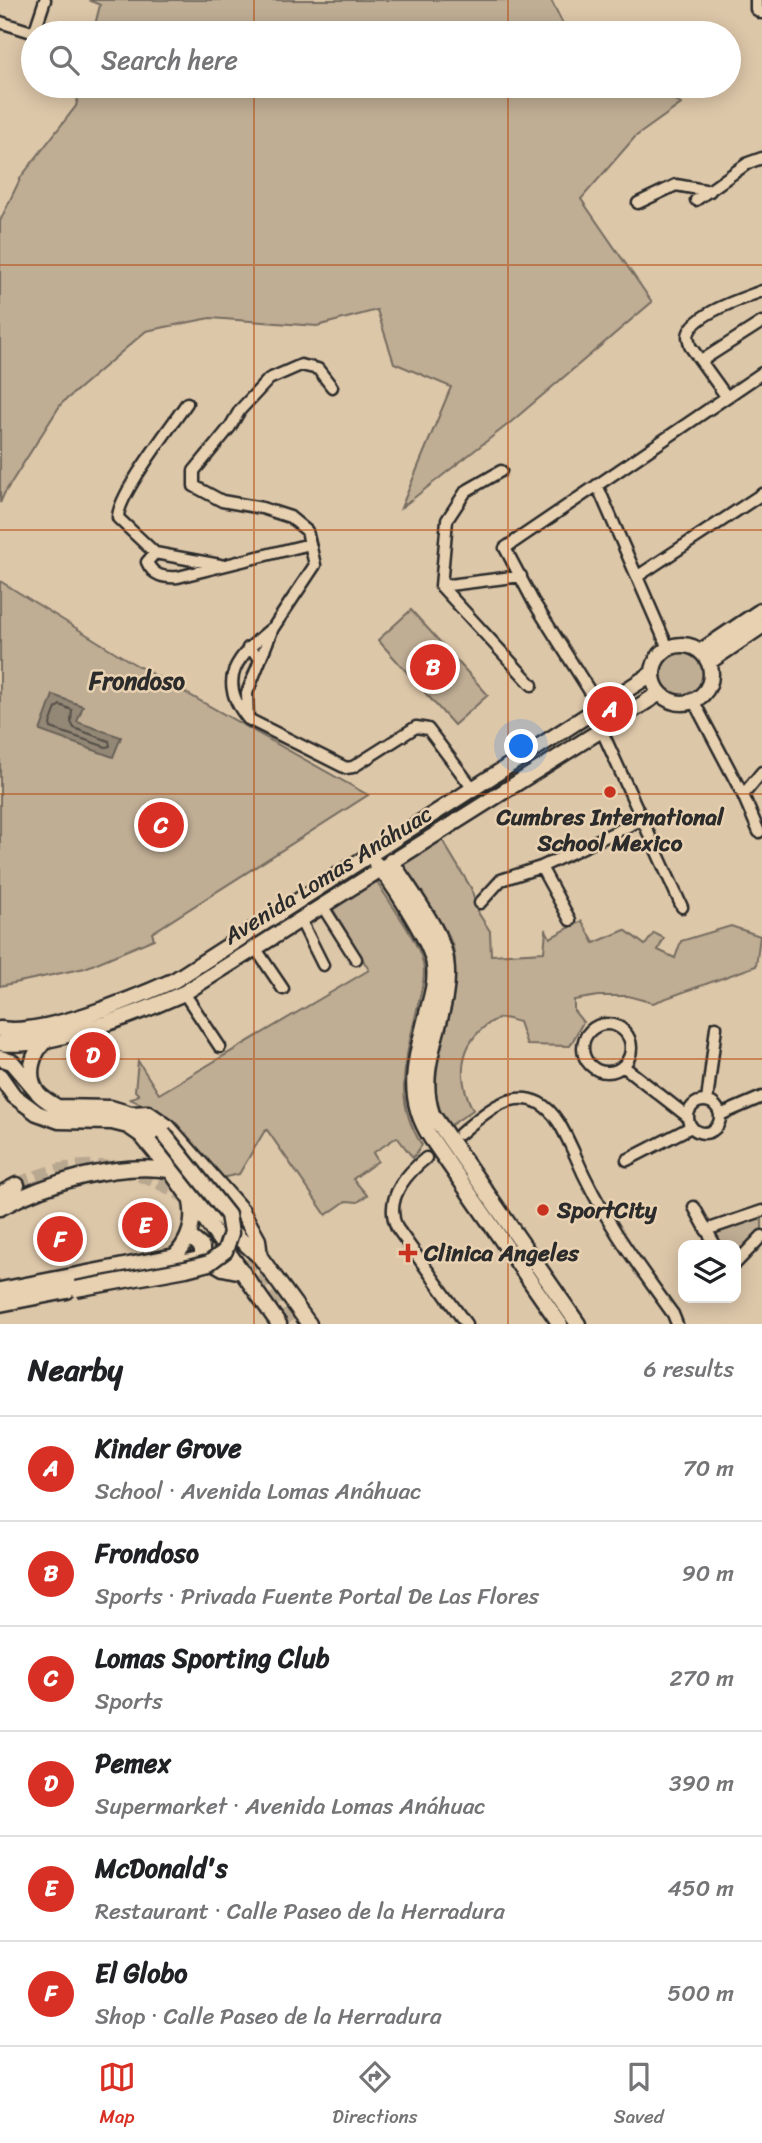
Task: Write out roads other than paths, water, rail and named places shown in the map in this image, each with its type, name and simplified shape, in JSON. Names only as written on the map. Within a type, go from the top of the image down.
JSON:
[{"type":"main road","points":[[705,657],[762,610]]},
{"type":"main road","points":[[705,657],[762,626]]},
{"type":"main road","points":[[679,645],[691,646],[705,657],[712,677],[709,686],[694,702],[676,702],[660,693],[653,673],[656,662],[667,649],[679,645]]},
{"type":"main road","name":"Avenida Lomas Anáhuac","points":[[0,1029],[46,1026],[130,1000],[175,981],[653,673]]},
{"type":"main road","name":"Avenida Lomas Anáhuac","points":[[0,1043],[46,1040],[139,1013],[184,993],[660,693]]},
{"type":"main road","points":[[396,839],[394,846],[379,853],[375,858],[376,864],[386,865],[440,940],[446,960],[445,990],[426,1075],[432,1114],[578,1324]]},
{"type":"main road","points":[[386,865],[429,946],[434,962],[433,988],[414,1074],[414,1097],[420,1119],[560,1324]]},
{"type":"main road","points":[[36,1090],[32,1061],[35,1050],[46,1040]]},
{"type":"main road","points":[[0,1058],[12,1062],[36,1090],[57,1107],[103,1107],[132,1114],[150,1122],[163,1133],[228,1215],[231,1227],[228,1245],[220,1256],[209,1263],[0,1304]]},
{"type":"main road","points":[[2,1084],[29,1108],[52,1119],[112,1122],[128,1126],[152,1145],[278,1324]]},
{"type":"main road","points":[[132,1114],[148,1113],[168,1127],[242,1211],[258,1240],[260,1257]]},
{"type":"main road","points":[[132,1114],[150,1129],[207,1202],[260,1257],[309,1324]]},
{"type":"main road","points":[[0,1208],[48,1188],[94,1174],[138,1168],[170,1170]]},
{"type":"main road","points":[[0,1194],[17,1185]]},
{"type":"main road","points":[[0,1290],[175,1255],[188,1236],[192,1213],[189,1197]]},
{"type":"main road","points":[[188,1236],[202,1247],[202,1256]]},
{"type":"main road","points":[[61,1292],[69,1286],[200,1259],[202,1256]]},
{"type":"main road","points":[[202,1256],[223,1268],[242,1272]]},
{"type":"street","points":[[38,21],[45,0]]},
{"type":"street","points":[[756,0],[756,9],[762,13]]},
{"type":"street","points":[[0,22],[21,29]]},
{"type":"street","points":[[696,200],[748,163],[762,158]]},
{"type":"street","points":[[638,203],[676,185],[710,191]]},
{"type":"street","points":[[726,396],[690,346],[688,337],[692,327],[703,316],[759,292],[762,303]]},
{"type":"street","points":[[701,361],[762,322]]},
{"type":"street","points":[[248,719],[247,694],[273,628],[315,565],[307,531],[290,517],[262,508],[222,501],[194,486],[194,471],[230,427],[240,410],[269,379],[301,365],[318,369],[332,387]]},
{"type":"street","points":[[599,706],[533,601],[505,548],[762,373]]},
{"type":"street","points":[[187,403],[135,480],[118,518],[155,553],[220,565]]},
{"type":"street","points":[[501,471],[466,491],[447,520],[441,586],[532,685]]},
{"type":"street","points":[[597,485],[667,649]]},
{"type":"street","points":[[638,576],[762,494]]},
{"type":"street","points":[[155,553],[147,562],[150,570],[162,576],[178,578],[220,565],[310,544]]},
{"type":"street","points":[[441,586],[521,576]]},
{"type":"street","points":[[273,628],[248,648],[233,671],[232,692],[237,706],[248,719],[349,768],[416,727],[423,727],[428,729],[474,790]]},
{"type":"street","points":[[248,648],[261,659]]},
{"type":"street","points":[[232,692],[247,694]]},
{"type":"street","points":[[694,702],[743,795],[759,832]]},
{"type":"street","points":[[601,729],[681,907]]},
{"type":"street","points":[[743,795],[762,772]]},
{"type":"street","points":[[480,904],[501,880],[541,867],[643,819]]},
{"type":"street","points":[[541,867],[570,920]]},
{"type":"street","points":[[323,907],[356,959]]},
{"type":"street","points":[[301,921],[323,965]]},
{"type":"street","points":[[256,949],[283,989]]},
{"type":"street","points":[[184,993],[220,1047]]},
{"type":"street","points":[[601,1024],[614,1025],[625,1032],[630,1043],[630,1055],[623,1066],[612,1072],[600,1071],[589,1064],[583,1053],[584,1041],[590,1030],[601,1024]]},
{"type":"street","points":[[707,1101],[716,1027]]},
{"type":"street","points":[[623,1066],[687,1115],[691,1127],[698,1132],[714,1130],[720,1115],[716,1106],[707,1101],[698,1101],[690,1107],[687,1115]]},
{"type":"street","points":[[720,1115],[762,1097]]},
{"type":"street","points":[[460,1134],[489,1110],[514,1099],[539,1103],[549,1110],[566,1135],[600,1209],[673,1314],[677,1324]]},
{"type":"street","points":[[627,1160],[691,1127]]},
{"type":"street","points":[[426,1158],[403,1179],[395,1199],[394,1218],[397,1228],[467,1324]]},
{"type":"street","points":[[694,1207],[712,1240]]},
{"type":"street","points":[[706,1230],[762,1211]]},
{"type":"street","points":[[741,1258],[762,1236]]},
{"type":"water","points":[[53,695],[83,706],[77,722],[121,737],[113,757],[40,731]]},
{"type":"tunnel","points":[[0,1055],[27,1093],[52,1107]]},
{"type":"tunnel","points":[[17,1185],[64,1170],[106,1168],[149,1178],[193,1201]]},
{"type":"tunnel","points":[[236,1241],[297,1324]]},
{"type":"place","name":"Frondoso","points":[[433,667]]},
{"type":"place","name":"Kinder Grove","points":[[610,709]]},
{"type":"place","name":"Cumbres International School Mexico","points":[[610,792]]},
{"type":"place","name":"Lomas Sporting Club","points":[[161,825]]},
{"type":"place","name":"Pemex","points":[[93,1055]]},
{"type":"place","name":"SportCity","points":[[543,1210]]},
{"type":"place","name":"McDonald's","points":[[145,1225]]},
{"type":"place","name":"El Globo","points":[[60,1239]]},
{"type":"place","name":"Clinica Angeles","points":[[408,1253]]},
{"type":"district","name":"Frondoso","points":[[137,681]]}]
